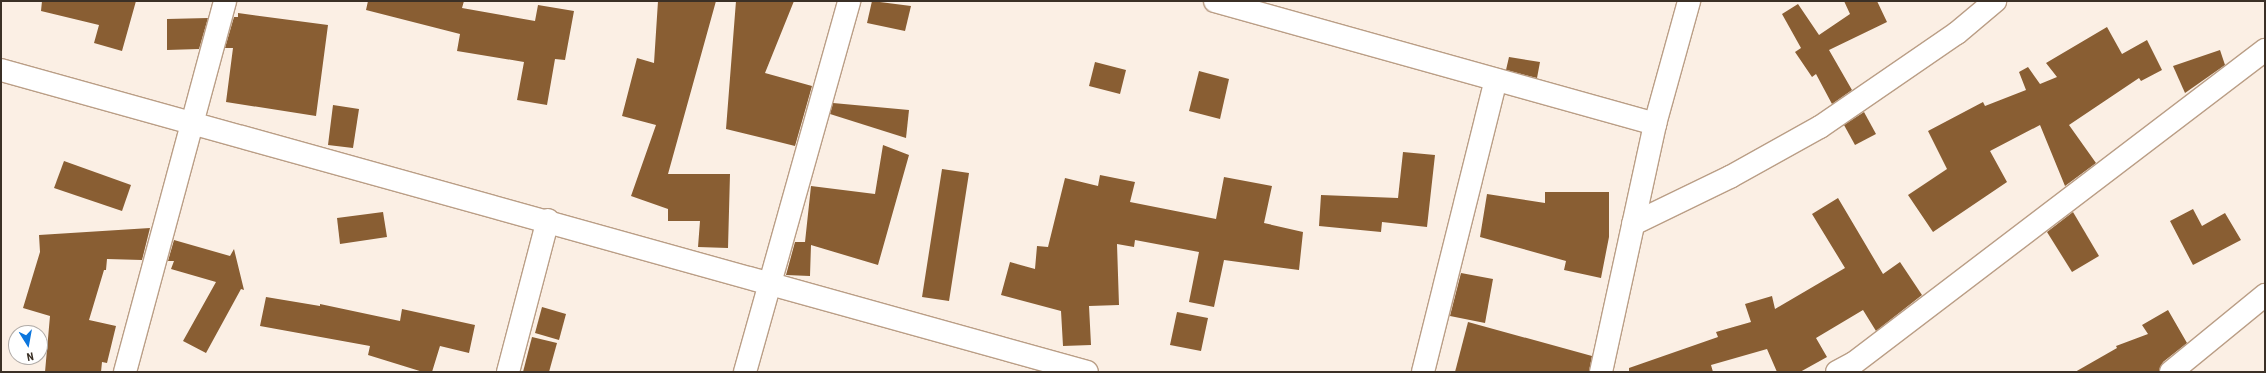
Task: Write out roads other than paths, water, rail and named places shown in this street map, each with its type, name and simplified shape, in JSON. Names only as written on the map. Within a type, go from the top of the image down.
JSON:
[{"type":"street","points":[[125,372],[225,1]]},
{"type":"street","points":[[745,372],[848,1]]},
{"type":"street","points":[[1215,1],[1655,124]]},
{"type":"street","points":[[1601,372],[1655,124],[1689,1]]},
{"type":"street","points":[[1633,224],[1730,176],[1820,127],[1957,34],[1995,1]]},
{"type":"street","points":[[1837,372],[1854,363],[2265,50]]},
{"type":"street","points":[[1,70],[548,220],[1088,372]]},
{"type":"street","points":[[1422,372],[1496,80]]},
{"type":"street","points":[[508,372],[548,220]]},
{"type":"street","points":[[2171,372],[2265,295]]}]
